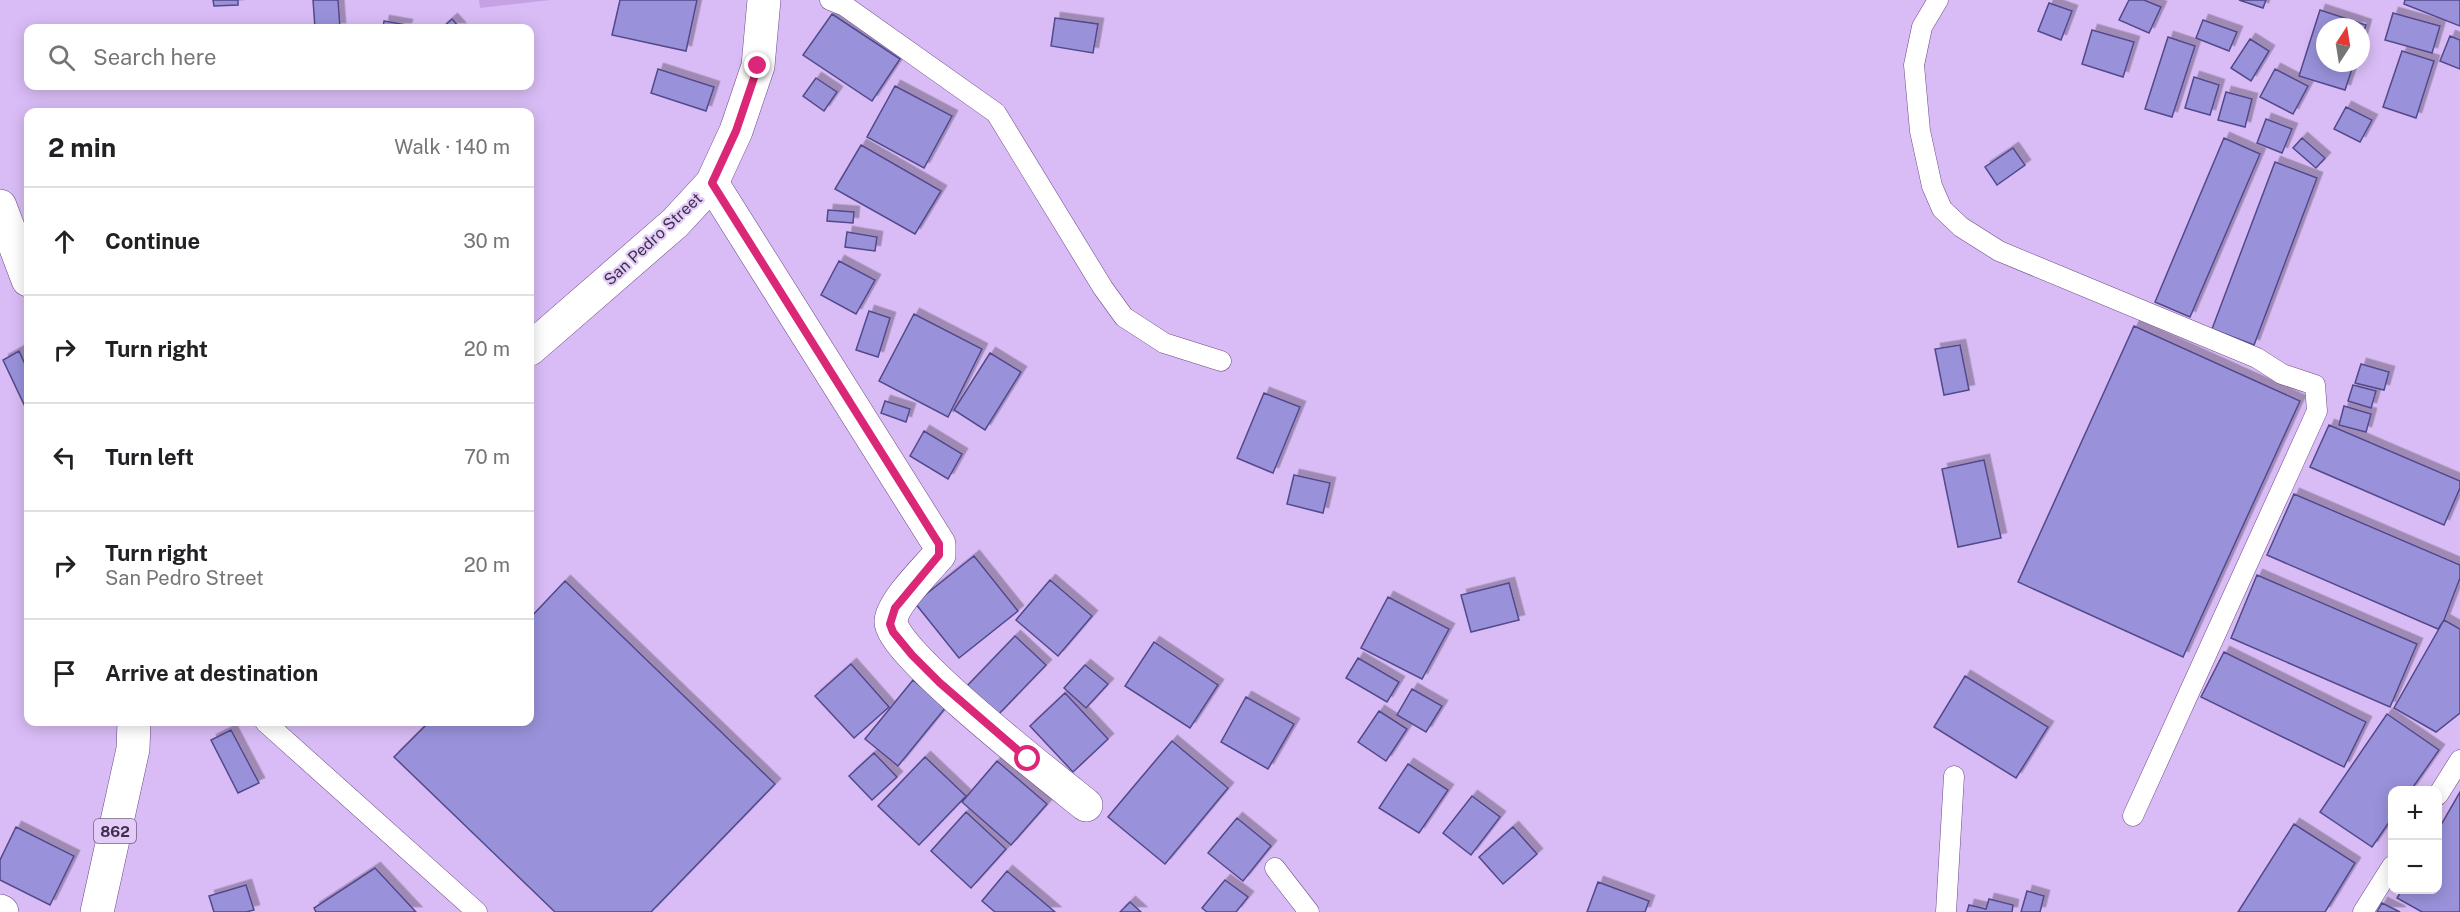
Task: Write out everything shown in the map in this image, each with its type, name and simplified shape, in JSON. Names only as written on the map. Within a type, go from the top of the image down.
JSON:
[{"type":"street","name":"San Pedro Street","points":[[534,346],[675,223],[712,183],[736,131],[758,66],[764,0]]},
{"type":"street","points":[[712,183],[939,544],[939,555],[895,608],[890,624],[893,632],[940,683],[1028,759],[1086,805]]},
{"type":"street","points":[[0,206],[24,269]]},
{"type":"street","name":"862","points":[[97,912],[134,735]]},
{"type":"lane","points":[[830,0],[845,6],[996,113],[1103,288],[1124,317],[1164,344],[1221,362]]},
{"type":"lane","points":[[1938,0],[1922,27],[1914,65],[1920,131],[1932,186],[1942,209],[1961,227],[1999,251],[2257,358],[2282,374],[2315,385],[2317,411],[2133,816]]},
{"type":"lane","points":[[269,726],[477,912]]},
{"type":"lane","points":[[2442,789],[2460,760]]},
{"type":"lane","points":[[1946,912],[1954,777]]},
{"type":"lane","points":[[1275,868],[1310,912]]},
{"type":"lane","points":[[2363,912],[2388,872]]},
{"type":"shaded area","points":[[479,0],[551,0],[480,8]]},
{"type":"building","points":[[213,0],[238,0],[238,5],[214,6]]},
{"type":"building","points":[[313,0],[338,0],[340,24],[315,24]]},
{"type":"building","points":[[620,0],[697,0],[686,51],[612,35]]},
{"type":"building","points":[[2129,0],[2144,0],[2161,7],[2149,33],[2119,20]]},
{"type":"building","points":[[2239,0],[2266,0],[2263,8]]},
{"type":"building","points":[[2405,0],[2460,0],[2460,26],[2404,4]]},
{"type":"building","points":[[2049,3],[2072,11],[2061,40],[2038,31]]},
{"type":"building","points":[[2320,10],[2345,18],[2317,18]]},
{"type":"building","points":[[2393,13],[2440,26],[2432,53],[2385,40]]},
{"type":"building","points":[[832,14],[900,59],[872,101],[803,55]]},
{"type":"building","points":[[1055,18],[1098,24],[1093,53],[1051,46]]},
{"type":"building","points":[[452,19],[456,24],[446,24]]},
{"type":"building","points":[[2203,20],[2237,32],[2229,51],[2196,38]]},
{"type":"building","points":[[384,21],[401,24],[384,24]]},
{"type":"building","points":[[2316,23],[2316,72],[2351,72],[2345,90],[2299,76]]},
{"type":"building","points":[[2092,30],[2134,42],[2123,77],[2082,64]]},
{"type":"building","points":[[2450,36],[2460,40],[2460,69],[2440,61]]},
{"type":"building","points":[[2168,37],[2195,46],[2172,117],[2145,109]]},
{"type":"building","points":[[2250,39],[2269,51],[2251,81],[2231,68]]},
{"type":"building","points":[[2402,51],[2434,61],[2416,118],[2383,107]]},
{"type":"building","points":[[658,69],[714,87],[706,111],[651,93]]},
{"type":"building","points":[[2275,69],[2308,86],[2293,114],[2260,97]]},
{"type":"building","points":[[2194,77],[2219,85],[2210,115],[2185,108]]},
{"type":"building","points":[[816,78],[837,92],[824,111],[803,96]]},
{"type":"building","points":[[895,86],[952,116],[924,168],[867,137]]},
{"type":"building","points":[[2226,92],[2252,99],[2245,127],[2218,120]]},
{"type":"building","points":[[2346,107],[2372,120],[2360,142],[2334,129]]},
{"type":"building","points":[[2266,119],[2292,129],[2282,153],[2257,143]]},
{"type":"building","points":[[2224,138],[2260,154],[2190,317],[2155,302]]},
{"type":"building","points":[[2302,138],[2325,158],[2316,168],[2293,148]]},
{"type":"building","points":[[861,145],[941,191],[915,234],[835,189]]},
{"type":"building","points":[[2013,148],[2025,165],[1997,185],[1985,167]]},
{"type":"building","points":[[2275,162],[2317,178],[2254,345],[2212,329]]},
{"type":"building","points":[[828,210],[854,212],[853,223],[827,221]]},
{"type":"building","points":[[847,232],[877,237],[875,251],[845,247]]},
{"type":"building","points":[[839,261],[875,280],[856,314],[821,295]]},
{"type":"building","points":[[869,311],[890,318],[878,357],[856,350]]},
{"type":"building","points":[[914,314],[982,349],[948,417],[879,381]]},
{"type":"building","points":[[2134,326],[2300,401],[2183,657],[2018,582]]},
{"type":"building","points":[[1960,345],[1969,390],[1944,395],[1935,349]]},
{"type":"building","points":[[19,351],[24,362],[24,405],[3,360]]},
{"type":"building","points":[[990,353],[1021,372],[985,430],[954,410]]},
{"type":"building","points":[[2361,364],[2389,372],[2384,390],[2355,383]]},
{"type":"building","points":[[2353,385],[2376,391],[2371,408],[2348,401]]},
{"type":"building","points":[[1264,393],[1300,407],[1273,473],[1237,458]]},
{"type":"building","points":[[885,401],[910,409],[906,422],[881,413]]},
{"type":"building","points":[[2344,406],[2371,414],[2366,432],[2339,425]]},
{"type":"building","points":[[2329,425],[2460,481],[2460,488],[2444,525],[2310,467]]},
{"type":"building","points":[[924,431],[962,454],[948,479],[910,456]]},
{"type":"building","points":[[1984,460],[2001,538],[1958,547],[1942,469]]},
{"type":"building","points":[[1294,475],[1330,483],[1323,513],[1287,504]]},
{"type":"building","points":[[2294,494],[2460,565],[2460,578],[2444,620],[2438,629],[2267,555]]},
{"type":"building","points":[[974,556],[1018,611],[959,658],[915,603]]},
{"type":"building","points":[[2257,575],[2417,644],[2390,707],[2231,638]]},
{"type":"building","points":[[1050,580],[1092,616],[1058,656],[1016,620]]},
{"type":"building","points":[[565,581],[775,784],[651,912],[555,912],[394,757],[425,726],[534,726],[534,614]]},
{"type":"building","points":[[1509,583],[1519,620],[1471,632],[1461,595]]},
{"type":"building","points":[[1388,597],[1449,629],[1422,679],[1361,648]]},
{"type":"building","points":[[2444,620],[2460,629],[2460,713],[2436,732],[2394,708]]},
{"type":"building","points":[[1015,636],[1046,665],[997,716],[966,687]]},
{"type":"building","points":[[1154,642],[1218,685],[1190,728],[1125,686]]},
{"type":"building","points":[[2224,652],[2366,722],[2344,767],[2201,697]]},
{"type":"building","points":[[1358,658],[1399,682],[1387,702],[1346,678]]},
{"type":"building","points":[[851,664],[889,707],[854,738],[815,696]]},
{"type":"building","points":[[1085,665],[1108,684],[1086,708],[1064,688]]},
{"type":"building","points":[[1965,676],[2048,727],[2016,778],[1934,727]]},
{"type":"building","points":[[913,680],[946,707],[898,766],[865,739]]},
{"type":"building","points":[[1412,689],[1442,706],[1426,732],[1397,715]]},
{"type":"building","points":[[1065,693],[1108,739],[1073,772],[1030,726]]},
{"type":"building","points":[[1246,697],[1294,724],[1268,769],[1221,742]]},
{"type":"building","points":[[1379,711],[1407,729],[1386,761],[1358,742]]},
{"type":"building","points":[[2387,714],[2439,750],[2414,786],[2388,786],[2388,824],[2372,847],[2320,812]]},
{"type":"building","points":[[231,730],[259,783],[238,793],[211,740]]},
{"type":"building","points":[[1172,741],[1228,788],[1165,864],[1108,817]]},
{"type":"building","points":[[874,753],[897,777],[872,800],[849,776]]},
{"type":"building","points":[[925,757],[966,796],[919,845],[878,806]]},
{"type":"building","points":[[997,761],[1047,804],[1011,845],[962,802]]},
{"type":"building","points":[[1408,764],[1448,790],[1419,833],[1379,808]]},
{"type":"building","points":[[2460,792],[2460,912],[2422,912],[2397,898],[2400,894],[2442,894],[2442,823]]},
{"type":"building","points":[[1472,796],[1500,817],[1471,855],[1443,833]]},
{"type":"building","points":[[966,812],[1006,849],[971,888],[931,851]]},
{"type":"building","points":[[1237,818],[1271,846],[1243,881],[1208,853]]},
{"type":"building","points":[[2294,824],[2355,863],[2325,912],[2238,912]]},
{"type":"building","points":[[16,827],[74,856],[50,905],[0,880],[0,860]]},
{"type":"building","points":[[1513,827],[1537,854],[1503,884],[1479,857]]},
{"type":"building","points":[[375,868],[416,912],[316,912],[314,908]]},
{"type":"building","points":[[1007,871],[1055,912],[995,912],[982,901]]},
{"type":"building","points":[[1225,880],[1248,897],[1236,912],[1207,912],[1202,908]]},
{"type":"building","points":[[1598,882],[1649,901],[1645,912],[1587,912]]},
{"type":"building","points":[[246,885],[254,910],[214,912],[209,896]]},
{"type":"building","points":[[2027,891],[2044,896],[2040,912],[2021,912]]},
{"type":"building","points":[[1989,899],[2013,905],[2012,912],[1967,912],[1969,905],[1986,909]]},
{"type":"building","points":[[1130,902],[1141,912],[1120,912]]},
{"type":"building","points":[[2382,903],[2400,912],[2377,912]]},
{"type":"route","points":[[758,66],[736,131],[712,183],[939,544],[939,555],[895,608],[890,624],[893,632],[940,683],[1028,759]]}]
